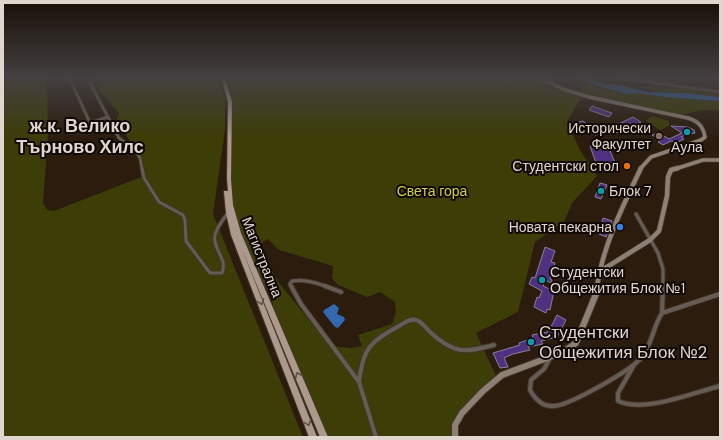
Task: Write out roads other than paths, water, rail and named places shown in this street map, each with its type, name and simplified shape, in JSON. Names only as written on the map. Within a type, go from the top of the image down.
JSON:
[{"type":"main road","name":"Магистрална","points":[[227,98],[225,179],[228,213],[234,235],[313,437]]},
{"type":"main road","name":"Магистрална","points":[[229,98],[230,102],[229,179],[233,217],[244,247],[324,437]]},
{"type":"street","points":[[78,98],[90,122],[108,117]]},
{"type":"street","points":[[98,98],[119,138],[135,150],[140,158],[144,178],[159,202],[183,215],[185,220],[186,241],[210,273],[222,273],[225,268],[224,260],[215,242],[214,236],[219,225],[228,213]]},
{"type":"street","points":[[455,437],[454,430],[457,420],[497,378],[566,350],[576,343],[596,294],[599,272],[618,218],[641,167],[651,157],[706,137],[704,130],[698,123],[680,115],[590,98]]},
{"type":"street","points":[[599,272],[650,240],[659,231],[667,196],[668,177],[671,170],[703,160],[720,160]]},
{"type":"street","points":[[636,214],[658,253],[663,269],[662,314]]},
{"type":"street","points":[[341,292],[305,281],[297,280],[292,281],[290,284],[301,304],[359,382],[376,437]]},
{"type":"street","points":[[720,294],[662,314],[656,320],[651,341],[642,358],[635,365],[618,393],[618,402],[624,405],[657,402],[720,386]]},
{"type":"street","points":[[359,382],[363,357],[369,347],[376,340],[412,319],[418,320],[445,344],[457,350],[477,349],[494,345]]},
{"type":"street","points":[[550,357],[544,369],[531,380],[530,390],[536,400],[554,406],[567,402],[635,365]]},
{"type":"water","points":[[672,98],[719,98],[720,101]]},
{"type":"water","points":[[334,304],[339,308],[337,314],[344,317],[345,320],[338,328],[335,327],[323,312]]},
{"type":"place","name":"Аула","points":[[687,132]]},
{"type":"place","name":"Исторически Факултет","points":[[659,136]]},
{"type":"place","name":"Студентски стол","points":[[627,166]]},
{"type":"place","name":"Блок 7","points":[[601,191]]},
{"type":"place","name":"Новата пекарна","points":[[620,227]]},
{"type":"place","name":"Студентски Общежития Блок №1","points":[[542,280]]},
{"type":"place","name":"Студентски Общежития Блок №2","points":[[531,342]]},
{"type":"district","name":"ж.к. Велико Търново Хилс","points":[[80,136]]},
{"type":"park label","name":"Света гора","points":[[432,191]]}]
